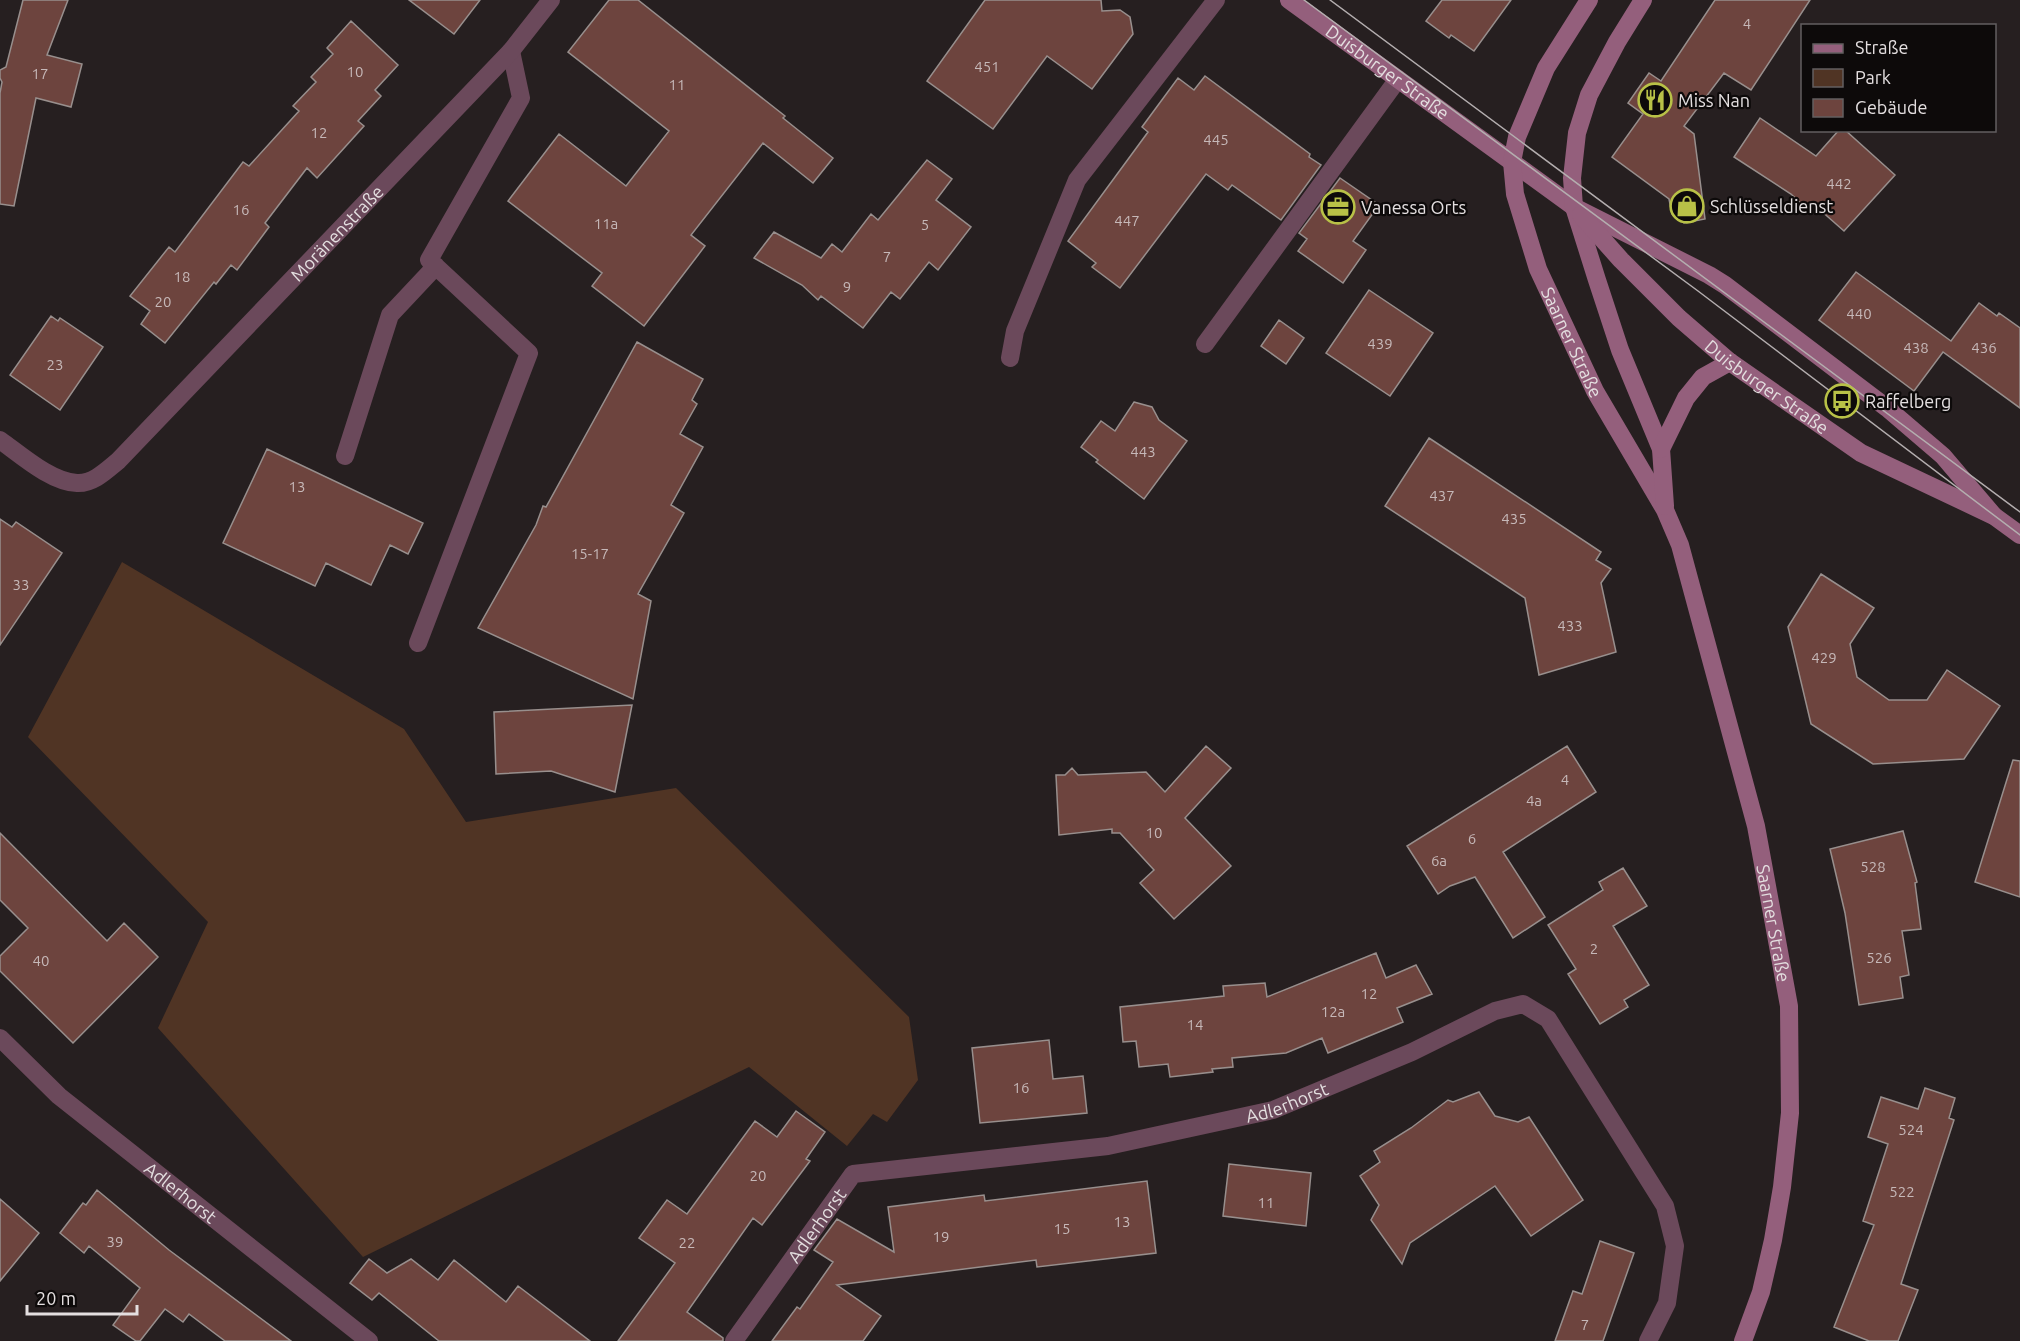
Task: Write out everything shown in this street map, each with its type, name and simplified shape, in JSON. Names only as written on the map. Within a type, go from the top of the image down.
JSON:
[{"type":"main road","name":"Duisburger Straße","points":[[1289,0],[1574,207],[1709,274],[1725,285],[1895,415],[1943,456],[1994,516]]},
{"type":"main road","name":"Saarner Straße","points":[[1589,0],[1546,68],[1517,137],[1512,162],[1515,194],[1538,269],[1595,392],[1665,510],[1680,545],[1756,826],[1789,1006],[1790,1113],[1782,1187],[1773,1240],[1761,1292],[1743,1341]]},
{"type":"main road","name":"Saarner Straße","points":[[1643,0],[1617,42],[1589,95],[1577,133],[1572,178],[1574,207],[1620,350],[1661,449],[1665,510]]},
{"type":"main road","name":"Duisburger Straße","points":[[1574,207],[1621,260],[1678,318],[1730,362],[1861,453],[1994,516],[2020,535]]},
{"type":"main road","points":[[1661,449],[1686,398],[1703,377],[1730,362]]},
{"type":"street","name":"Moränenstraße","points":[[0,440],[48,475],[78,483],[99,477],[118,461],[511,51],[551,0]]},
{"type":"street","points":[[1010,358],[1015,331],[1077,180],[1216,0]]},
{"type":"street","points":[[418,643],[530,353],[429,260],[521,98],[511,51]]},
{"type":"street","points":[[1205,344],[1398,79]]},
{"type":"street","points":[[345,456],[390,315],[436,266]]},
{"type":"street","name":"Adlerhorst","points":[[734,1341],[854,1174],[1108,1146],[1273,1110],[1412,1052],[1495,1011],[1523,1004],[1548,1019],[1665,1206],[1675,1245],[1667,1303],[1648,1341]]},
{"type":"street","name":"Adlerhorst","points":[[0,1038],[59,1096],[369,1341]]},
{"type":"green space","points":[[122,562],[404,729],[466,822],[676,788],[909,1017],[918,1080],[887,1122],[873,1114],[847,1146],[749,1067],[363,1257],[158,1028],[208,922],[28,737]]},
{"type":"building","points":[[23,0],[68,0],[47,55],[82,64],[71,107],[36,98],[14,206],[0,204],[0,93],[2,82],[0,70],[6,67]]},
{"type":"building","points":[[409,0],[480,0],[454,34]]},
{"type":"building","points":[[609,0],[638,0],[785,116],[783,118],[833,158],[813,183],[763,143],[691,235],[705,246],[644,326],[592,286],[602,273],[508,201],[559,134],[626,186],[669,131],[568,52]]},
{"type":"building","points":[[985,0],[1101,0],[1102,11],[1120,10],[1130,17],[1133,34],[1092,89],[1047,56],[993,129],[927,81]]},
{"type":"building","points":[[1442,0],[1511,0],[1474,51],[1451,35],[1449,38],[1426,21]]},
{"type":"building","points":[[1715,0],[1810,0],[1751,90],[1724,73],[1684,126],[1694,134],[1705,219],[1684,223],[1672,214],[1669,199],[1612,157],[1643,114],[1628,103],[1649,73],[1661,81]]},
{"type":"building","points":[[351,21],[398,65],[375,90],[381,96],[358,121],[364,126],[317,178],[307,168],[265,223],[269,227],[237,270],[231,265],[216,284],[214,282],[165,343],[141,324],[150,311],[130,296],[169,247],[175,252],[243,162],[249,166],[299,111],[293,106],[316,82],[311,77],[333,54],[327,48]]},
{"type":"building","points":[[1205,76],[1310,154],[1309,157],[1321,165],[1281,220],[1232,185],[1228,190],[1206,174],[1120,288],[1092,267],[1096,263],[1068,241],[1148,132],[1142,127],[1178,78],[1194,90]]},
{"type":"building","points":[[1760,118],[1816,156],[1837,132],[1847,132],[1895,175],[1844,231],[1811,202],[1806,208],[1791,194],[1734,157]]},
{"type":"building","points":[[927,160],[952,179],[936,200],[971,227],[938,270],[929,262],[900,299],[891,292],[863,328],[821,296],[818,300],[802,285],[754,258],[774,232],[821,258],[832,244],[842,252],[871,214],[878,220]]},
{"type":"building","points":[[1340,178],[1379,205],[1353,241],[1366,250],[1343,283],[1298,251],[1307,239],[1299,233]]},
{"type":"building","points":[[1856,272],[1951,341],[1979,303],[1997,316],[1999,313],[2020,328],[2020,408],[1943,352],[1914,391],[1819,320]]},
{"type":"building","points":[[1369,290],[1433,333],[1390,396],[1326,353]]},
{"type":"building","points":[[51,316],[58,321],[60,318],[103,347],[60,410],[10,375]]},
{"type":"building","points":[[1279,320],[1304,338],[1286,364],[1261,346]]},
{"type":"building","points":[[637,342],[703,379],[692,400],[697,404],[680,434],[703,447],[671,505],[684,513],[638,594],[651,601],[633,699],[478,628],[536,525],[543,506],[546,507]]},
{"type":"building","points":[[1134,402],[1152,407],[1159,420],[1187,441],[1144,499],[1096,462],[1098,460],[1081,447],[1101,421],[1115,431]]},
{"type":"building","points":[[1429,438],[1601,552],[1596,560],[1611,569],[1601,583],[1616,652],[1539,675],[1525,598],[1385,506]]},
{"type":"building","points":[[267,449],[423,523],[408,554],[390,545],[371,585],[326,563],[315,586],[223,543]]},
{"type":"building","points":[[0,519],[12,527],[16,522],[62,553],[0,645]]},
{"type":"building","points":[[1821,574],[1874,608],[1850,644],[1857,677],[1889,700],[1927,700],[1947,670],[2000,706],[1964,759],[1873,764],[1811,724],[1788,627]]},
{"type":"building","points":[[632,705],[615,792],[551,771],[496,774],[494,712]]},
{"type":"building","points":[[1206,746],[1231,768],[1185,818],[1231,866],[1174,919],[1140,883],[1154,870],[1120,833],[1112,833],[1112,829],[1059,835],[1056,775],[1065,775],[1072,768],[1078,775],[1146,772],[1165,792]]},
{"type":"building","points":[[1567,746],[1596,792],[1503,852],[1545,917],[1513,938],[1475,877],[1450,886],[1438,894],[1407,846]]},
{"type":"building","points":[[2013,760],[2020,761],[2020,897],[1975,882]]},
{"type":"building","points":[[1903,831],[1917,882],[1915,883],[1921,929],[1902,931],[1909,975],[1900,977],[1903,998],[1859,1005],[1845,913],[1830,849]]},
{"type":"building","points":[[0,833],[107,941],[124,923],[158,957],[73,1043],[0,971],[0,956],[28,928],[0,900]]},
{"type":"building","points":[[1623,868],[1647,906],[1613,926],[1649,985],[1624,1000],[1628,1007],[1600,1024],[1568,974],[1576,969],[1548,925],[1603,890],[1599,882]]},
{"type":"building","points":[[1376,953],[1386,978],[1416,965],[1432,994],[1397,1008],[1403,1022],[1328,1053],[1322,1038],[1286,1053],[1232,1058],[1233,1067],[1212,1069],[1213,1072],[1170,1077],[1168,1064],[1139,1067],[1136,1041],[1123,1042],[1120,1007],[1224,996],[1223,986],[1265,983],[1267,997]]},
{"type":"building","points":[[1049,1040],[1053,1079],[1083,1076],[1087,1113],[980,1123],[972,1048]]},
{"type":"building","points":[[1925,1088],[1955,1098],[1949,1118],[1954,1120],[1901,1284],[1918,1290],[1898,1341],[1869,1341],[1834,1327],[1874,1225],[1863,1221],[1888,1144],[1868,1137],[1881,1097],[1918,1109]]},
{"type":"building","points":[[1479,1092],[1495,1116],[1518,1122],[1529,1117],[1583,1200],[1531,1236],[1495,1186],[1410,1243],[1402,1264],[1371,1220],[1379,1205],[1360,1176],[1380,1162],[1374,1151],[1411,1128],[1448,1100],[1453,1102]]},
{"type":"building","points":[[796,1111],[825,1132],[806,1159],[810,1161],[762,1225],[753,1218],[687,1312],[723,1338],[723,1341],[618,1341],[675,1263],[639,1238],[667,1200],[687,1214],[755,1121],[777,1137]]},
{"type":"building","points":[[1229,1164],[1311,1173],[1306,1226],[1223,1216]]},
{"type":"building","points":[[1147,1181],[1156,1253],[1037,1267],[1036,1260],[837,1285],[881,1316],[863,1341],[772,1341],[797,1307],[800,1309],[833,1262],[814,1250],[837,1219],[894,1252],[888,1207],[984,1195],[985,1201]]},
{"type":"building","points":[[97,1190],[169,1250],[291,1341],[225,1341],[189,1314],[183,1322],[165,1309],[140,1341],[136,1341],[113,1325],[140,1288],[89,1246],[84,1253],[60,1233],[83,1203],[86,1205]]},
{"type":"building","points":[[0,1199],[39,1233],[0,1281]]},
{"type":"building","points":[[1600,1241],[1634,1253],[1603,1341],[1555,1341],[1573,1291],[1582,1294]]},
{"type":"building","points":[[369,1259],[387,1273],[411,1259],[438,1280],[454,1260],[506,1302],[518,1286],[590,1341],[439,1341],[379,1293],[372,1300],[350,1283]]},
{"type":"tram line","points":[[1304,0],[1698,291],[2020,535]]},
{"type":"tram line","points":[[1330,0],[2020,512]]},
{"type":"place","name":"Miss Nan","points":[[1655,100]]},
{"type":"place","name":"Schlüsseldienst","points":[[1687,206]]},
{"type":"place","name":"Vanessa Orts","points":[[1338,207]]},
{"type":"place","name":"Raffelberg","points":[[1842,401]]}]
